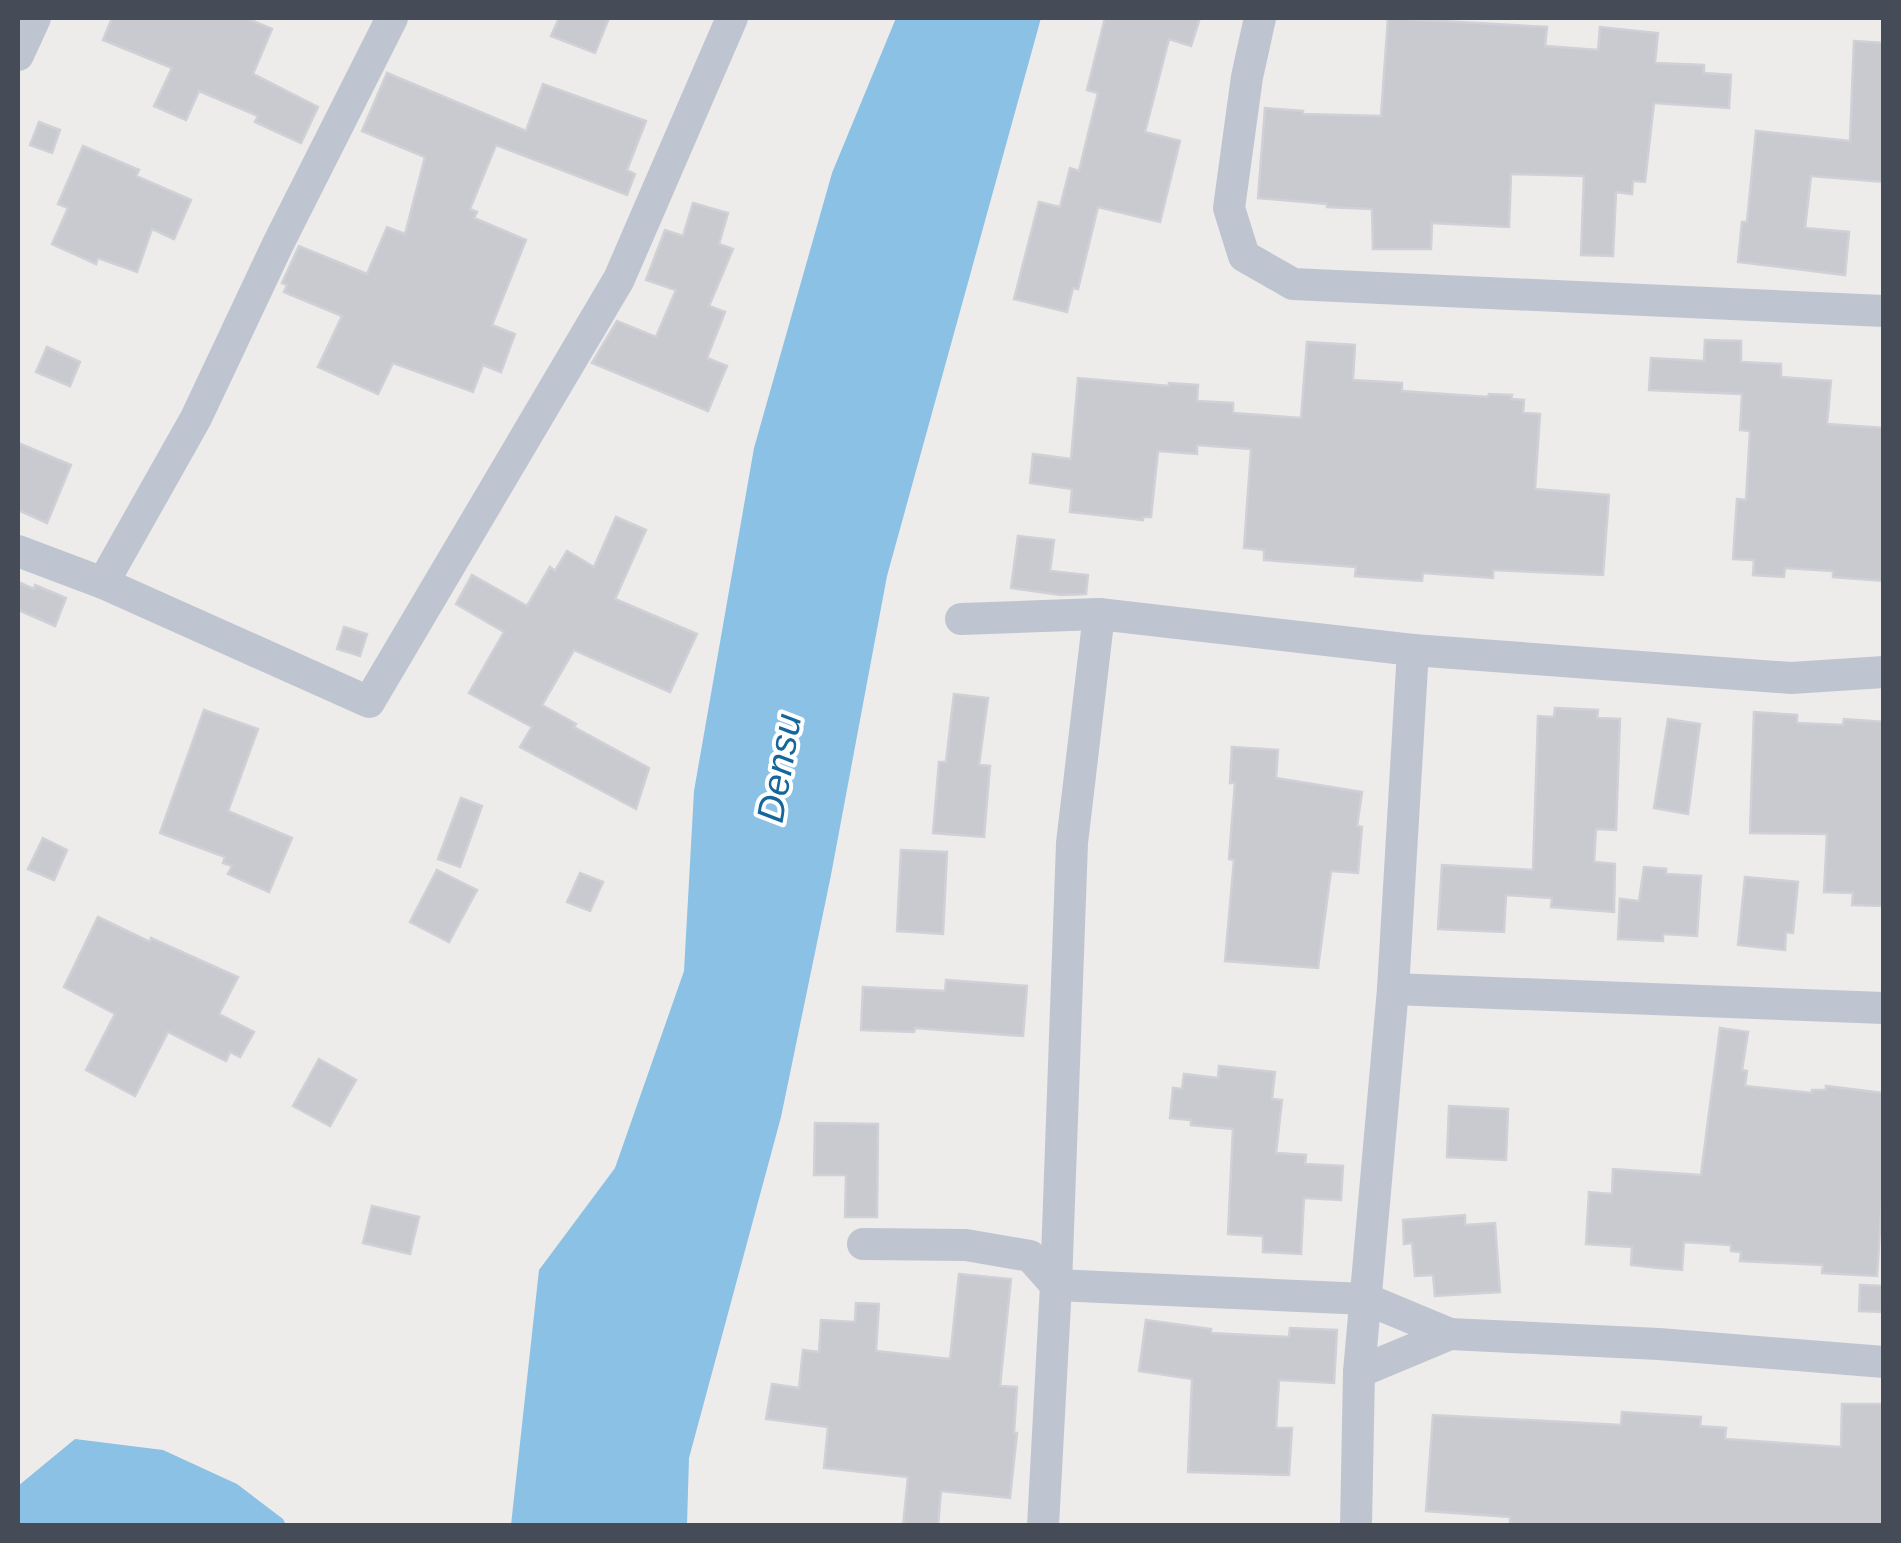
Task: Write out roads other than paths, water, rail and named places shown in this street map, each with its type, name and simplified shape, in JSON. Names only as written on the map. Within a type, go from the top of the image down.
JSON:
[{"type":"street","points":[[18,56],[35,18]]},
{"type":"street","points":[[103,582],[196,418],[392,18]]},
{"type":"street","points":[[18,551],[103,582],[369,702],[619,279],[732,18]]},
{"type":"street","points":[[1260,18],[1247,77],[1228,208],[1244,256],[1293,284],[1884,311]]},
{"type":"street","points":[[1043,1526],[1072,844],[1099,614]]},
{"type":"street","points":[[961,619],[1099,614],[1413,650],[1791,678],[1884,672]]},
{"type":"street","points":[[1356,1526],[1359,1372],[1393,990],[1413,650]]},
{"type":"street","points":[[1393,990],[1884,1008]]},
{"type":"street","points":[[863,1244],[966,1246],[1030,1256],[1056,1285],[1366,1300],[1450,1334],[1659,1344],[1884,1362]]},
{"type":"street","points":[[1359,1372],[1450,1334]]},
{"type":"water","name":"Densu","points":[[896,18],[1041,18],[887,576],[781,1117],[689,1458],[687,1525],[511,1525],[539,1270],[615,1168],[684,971],[694,791],[754,448],[832,173]]},
{"type":"water","points":[[75,1439],[163,1450],[237,1484],[286,1525],[18,1525],[18,1486]]}]
